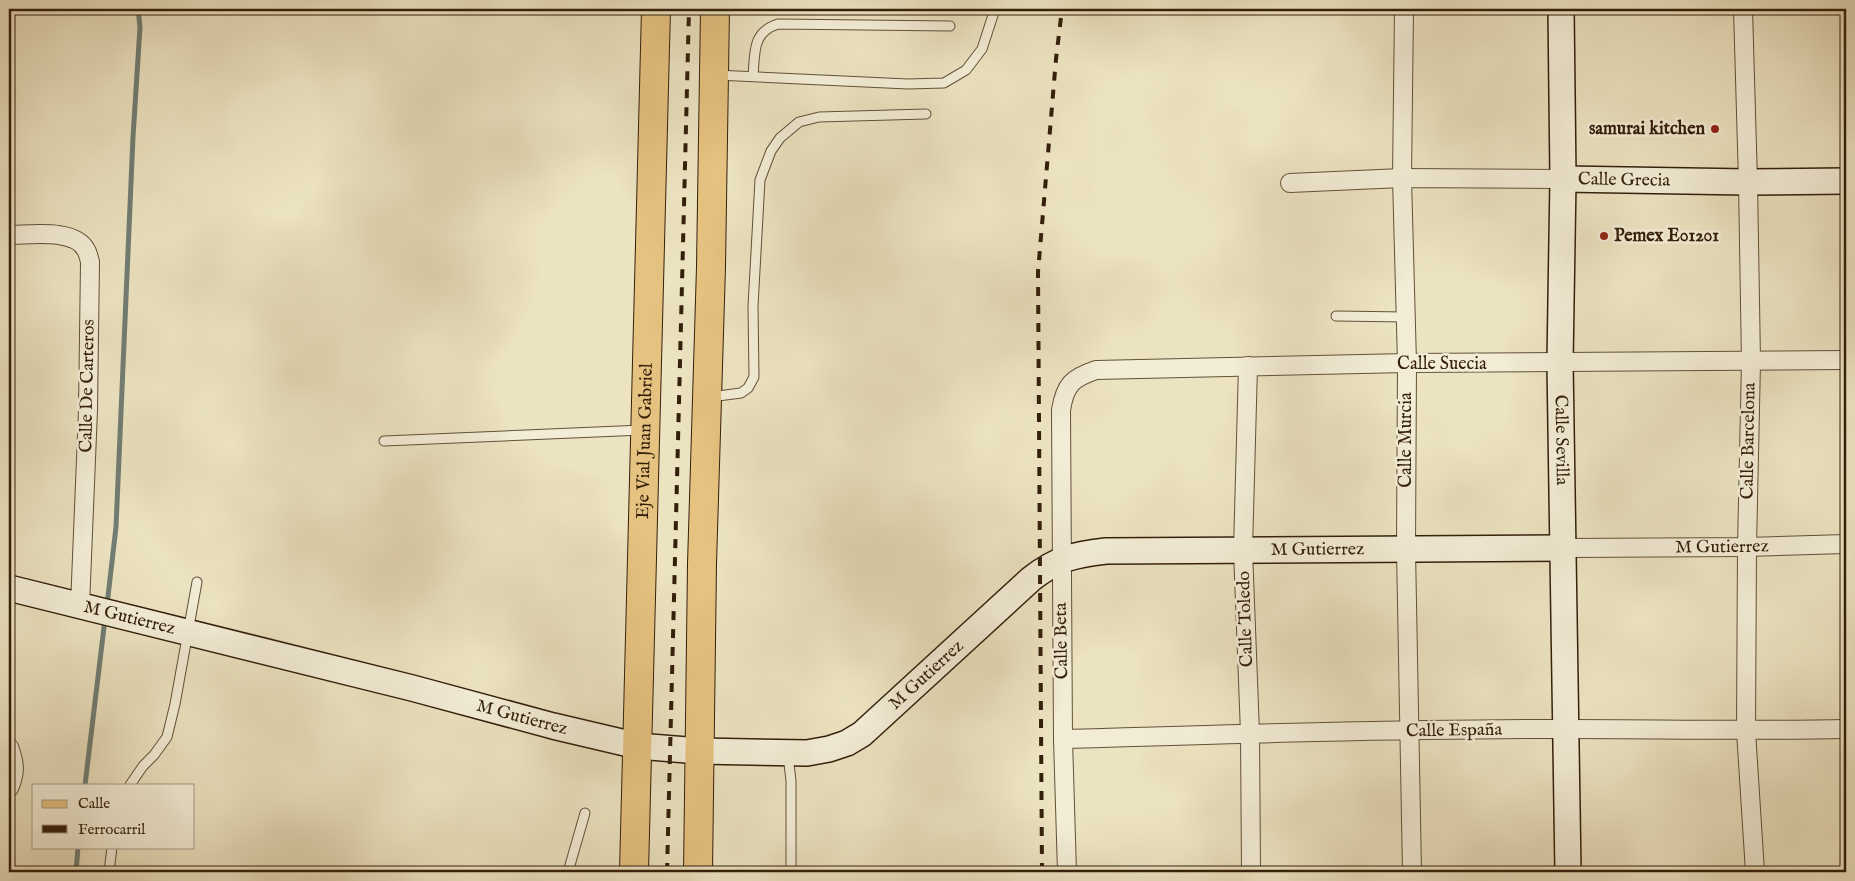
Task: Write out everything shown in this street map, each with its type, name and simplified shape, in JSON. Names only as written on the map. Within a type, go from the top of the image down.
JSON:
[{"type":"main road","name":"Eje Vial Juan Gabriel","points":[[634,872],[656,9]]},
{"type":"main road","points":[[698,872],[702,564],[715,9]]},
{"type":"street","name":"Calle Murcia","points":[[1404,9],[1402,178],[1406,363],[1408,731],[1412,872]]},
{"type":"street","name":"Calle Sevilla","points":[[1561,9],[1563,179],[1560,363],[1568,872]]},
{"type":"street","name":"Calle Barcelona","points":[[1743,9],[1751,362],[1746,731],[1755,872]]},
{"type":"street","name":"Calle Grecia","points":[[1290,184],[1402,178],[1748,182],[1846,181]]},
{"type":"street","name":"Calle De Carteros","points":[[9,235],[66,236],[76,239],[86,250],[90,262],[84,606]]},
{"type":"street","name":"Calle Suecia","points":[[1061,410],[1063,394],[1069,385],[1085,374],[1096,370],[1406,363],[1846,360]]},
{"type":"street","name":"Calle Toledo","points":[[1248,366],[1243,550],[1250,733],[1252,872]]},
{"type":"street","name":"Calle Beta","points":[[1061,410],[1063,739],[1068,872]]},
{"type":"street","name":"M Gutierrez","points":[[9,588],[638,746],[699,751],[807,753],[829,749],[846,743],[862,734],[1031,579],[1047,566],[1061,559],[1082,554],[1106,551],[1747,547],[1846,544]]},
{"type":"street","name":"Calle España","points":[[1063,739],[1250,733],[1566,729],[1746,731],[1846,729]]},
{"type":"street","points":[[9,747],[15,767],[13,780],[9,788]]},
{"type":"lane","points":[[713,75],[908,84],[944,82],[966,70],[982,49],[996,9]]},
{"type":"lane","points":[[753,76],[756,43],[768,27],[778,24],[950,26]]},
{"type":"lane","points":[[707,397],[741,393],[748,388],[754,377],[753,306],[760,180],[771,151],[780,138],[799,122],[819,117],[926,114]]},
{"type":"lane","points":[[1336,316],[1405,317]]},
{"type":"lane","points":[[384,441],[646,430]]},
{"type":"lane","points":[[131,784],[143,766],[168,737],[197,582]]},
{"type":"lane","points":[[788,752],[791,782],[791,872]]},
{"type":"lane","points":[[568,872],[585,813]]},
{"type":"lane","points":[[109,872],[108,867],[112,848]]},
{"type":"waterway","points":[[107,605],[116,527],[133,137],[140,27],[138,9]]},
{"type":"waterway","points":[[85,784],[105,619]]},
{"type":"waterway","points":[[76,872],[78,848]]},
{"type":"railway","points":[[667,872],[689,9]]},
{"type":"railway","points":[[1042,872],[1038,272],[1062,9]]},
{"type":"place","name":"samurai kitchen","points":[[1715,129]]},
{"type":"place","name":"Pemex E01201","points":[[1604,236]]}]
